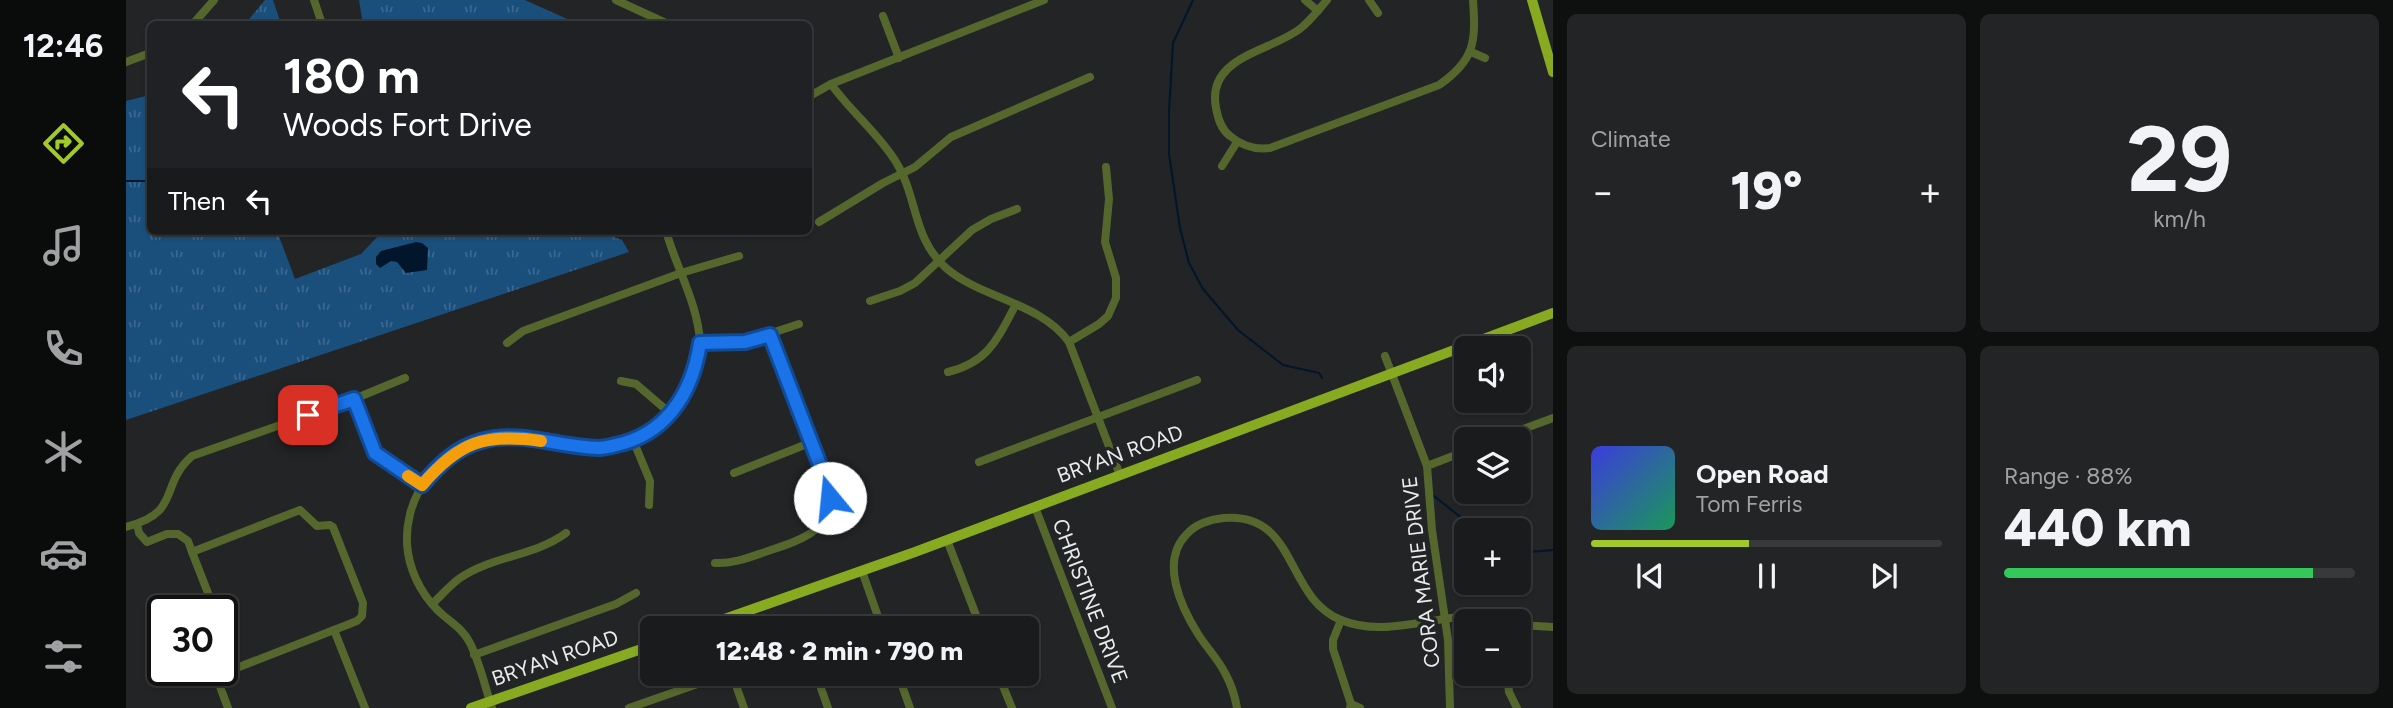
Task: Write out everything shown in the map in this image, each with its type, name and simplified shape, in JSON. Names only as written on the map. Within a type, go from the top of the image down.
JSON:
[{"type":"main road","points":[[1532,0],[1553,72]]},
{"type":"main road","name":"BRYAN ROAD","points":[[733,616],[947,540],[1553,313]]},
{"type":"main road","name":"BRYAN ROAD","points":[[471,708],[491,705],[640,650]]},
{"type":"street","points":[[196,21],[214,0]]},
{"type":"street","points":[[314,0],[321,21]]},
{"type":"street","points":[[616,0],[662,21]]},
{"type":"street","points":[[812,95],[831,84],[1044,0]]},
{"type":"street","points":[[1305,0],[1318,11]]},
{"type":"street","points":[[1327,0],[1303,27],[1238,59],[1219,80],[1214,90],[1218,120],[1226,134],[1237,142],[1247,147],[1269,148],[1438,85],[1455,73],[1471,52],[1475,31],[1473,0]]},
{"type":"street","points":[[1368,0],[1378,13]]},
{"type":"street","points":[[883,16],[898,58]]},
{"type":"street","points":[[1471,52],[1485,58]]},
{"type":"street","points":[[126,62],[147,54]]},
{"type":"street","points":[[819,222],[915,167],[951,137],[1090,77]]},
{"type":"street","points":[[831,84],[891,155],[902,174],[930,251],[952,272],[1052,324],[1069,342],[1120,475]]},
{"type":"street","points":[[1222,166],[1237,142]]},
{"type":"street","points":[[1069,342],[1108,316],[1116,298],[1116,278],[1105,242],[1109,199],[1106,167]]},
{"type":"street","points":[[870,301],[915,283],[972,230],[1017,209]]},
{"type":"street","points":[[491,705],[470,642],[462,631],[432,604],[415,579],[408,553],[407,530],[411,511],[422,485],[445,459],[484,440],[516,437],[598,448],[633,440],[653,430],[671,414],[693,376],[700,343],[694,313],[667,235]]},
{"type":"street","points":[[507,343],[523,331],[681,273],[739,256]]},
{"type":"street","points":[[948,372],[976,362],[989,351],[1015,306]]},
{"type":"street","points":[[700,343],[745,342],[799,324]]},
{"type":"street","points":[[715,563],[729,564],[805,538],[820,527],[828,510],[830,493],[770,335]]},
{"type":"street","name":"CORA MARIE DRIVE","points":[[1385,356],[1427,466],[1451,676],[1450,708]]},
{"type":"street","points":[[126,527],[153,516],[163,508],[176,474],[192,456],[354,399],[405,378]]},
{"type":"street","points":[[979,462],[1197,380]]},
{"type":"street","points":[[621,381],[636,384],[671,414]]},
{"type":"street","points":[[354,399],[375,453],[422,485]]},
{"type":"street","points":[[1529,427],[1553,418]]},
{"type":"street","points":[[633,440],[650,481],[649,505]]},
{"type":"street","points":[[734,473],[812,442]]},
{"type":"street","points":[[1427,466],[1454,456]]},
{"type":"street","name":"CHRISTINE DRIVE","points":[[1035,507],[1110,707]]},
{"type":"street","points":[[192,552],[300,510],[317,526],[333,527],[364,607],[360,618],[238,667]]},
{"type":"street","points":[[820,527],[836,530],[843,524],[839,515],[828,510]]},
{"type":"street","points":[[1237,708],[1227,676],[1194,628],[1176,583],[1174,560],[1180,542],[1190,531],[1208,522],[1226,518],[1246,519],[1264,527],[1283,545],[1298,580],[1313,600],[1341,620],[1362,626],[1386,628],[1454,617]]},
{"type":"street","points":[[137,524],[139,533],[147,542],[167,534],[178,534],[188,541],[209,595]]},
{"type":"street","points":[[432,604],[460,578],[478,569],[551,544],[566,533]]},
{"type":"street","points":[[947,540],[976,616]]},
{"type":"street","points":[[862,571],[878,616]]},
{"type":"street","points":[[474,655],[616,604],[636,593]]},
{"type":"street","points":[[1341,620],[1333,640],[1333,649],[1354,707]]},
{"type":"street","points":[[1531,626],[1553,627]]},
{"type":"street","points":[[334,630],[365,708]]},
{"type":"street","points":[[217,686],[228,708]]},
{"type":"street","points":[[629,708],[692,686]]},
{"type":"street","points":[[736,686],[744,708]]},
{"type":"street","points":[[820,686],[828,708]]},
{"type":"street","points":[[902,686],[910,708]]},
{"type":"street","points":[[1004,686],[1012,708]]},
{"type":"street","points":[[1508,686],[1517,708]]},
{"type":"street","points":[[657,698],[661,708]]},
{"type":"green space","points":[[265,0],[273,0],[280,21],[248,21]]},
{"type":"green space","points":[[359,0],[525,0],[571,21],[362,21]]},
{"type":"green space","points":[[147,96],[147,235],[278,235],[295,279],[361,254],[379,235],[609,235],[622,240],[629,252],[126,420],[126,101]]},
{"type":"shaded area","points":[[416,242],[428,248],[427,270],[406,273],[397,262],[391,261],[380,268],[376,264],[376,257],[381,251]]},
{"type":"waterway","points":[[1193,0],[1173,43],[1169,112],[1169,154],[1180,228],[1189,263],[1203,289],[1238,330],[1283,365],[1319,373],[1322,378]]},
{"type":"waterway","points":[[126,181],[147,181]]},
{"type":"waterway","points":[[1434,496],[1462,518]]},
{"type":"waterway","points":[[1531,552],[1553,550]]},
{"type":"slow traffic","points":[[408,476],[422,485],[445,459],[484,440],[516,437],[541,441]]},
{"type":"route","points":[[308,415],[354,399],[375,453],[422,485],[445,459],[484,440],[516,437],[598,448],[633,440],[662,423],[680,402],[693,376],[700,343],[745,342],[770,335],[830,498]]}]
